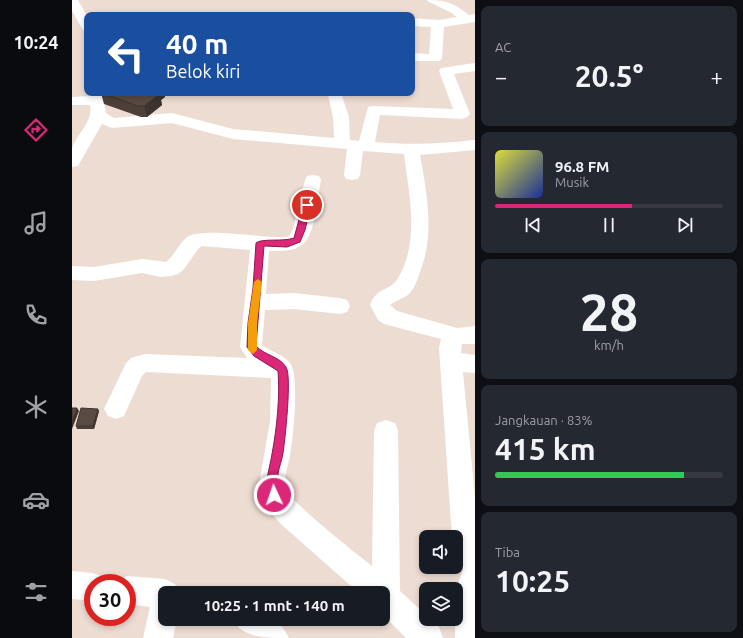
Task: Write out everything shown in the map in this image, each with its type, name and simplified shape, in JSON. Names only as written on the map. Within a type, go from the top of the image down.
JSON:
[{"type":"street","points":[[72,0],[84,22]]},
{"type":"street","points":[[433,0],[470,18]]},
{"type":"street","points":[[415,22],[438,24],[470,18]]},
{"type":"street","points":[[415,56],[435,58],[438,24]]},
{"type":"street","points":[[72,26],[84,26]]},
{"type":"street","points":[[352,175],[355,144],[373,110],[462,114],[452,83],[446,71],[475,67]]},
{"type":"street","points":[[335,96],[341,117],[355,144]]},
{"type":"street","points":[[72,101],[97,102]]},
{"type":"street","points":[[97,102],[103,119],[112,123],[172,118],[233,134],[411,150],[442,149],[475,145]]},
{"type":"street","points":[[72,162],[95,125],[97,102]]},
{"type":"street","points":[[411,150],[420,209],[418,246],[409,277],[401,288],[384,298],[380,305],[384,314],[391,318],[449,334],[460,354]]},
{"type":"street","points":[[72,273],[94,274],[138,266],[171,269],[177,264],[192,243],[199,239],[287,244],[297,240],[301,230],[313,180]]},
{"type":"street","points":[[260,243],[256,301],[252,323],[252,350],[282,369],[284,386],[278,454],[273,473],[274,495],[282,507],[291,516],[373,586]]},
{"type":"street","points":[[256,301],[274,303],[294,301],[340,306]]},
{"type":"street","points":[[475,336],[458,336],[467,477],[467,546],[470,557],[475,564]]},
{"type":"street","points":[[116,409],[134,370],[139,365],[145,363],[282,369]]},
{"type":"street","points":[[383,586],[386,431]]},
{"type":"street","points":[[470,638],[468,597],[475,575]]},
{"type":"street","points":[[136,591],[158,593]]},
{"type":"street","points":[[390,602],[428,638]]},
{"type":"street","points":[[158,638],[160,626]]},
{"type":"building","points":[[110,96],[157,96],[144,106],[138,106]]},
{"type":"building","points":[[72,408],[77,408],[72,422]]},
{"type":"building","points":[[81,408],[98,409],[93,426],[76,426]]},
{"type":"slow traffic","points":[[253,350],[251,335],[258,282]]},
{"type":"route","points":[[274,495],[272,487],[273,473],[278,454],[284,386],[282,369],[252,350],[251,335],[257,288],[260,243],[287,244],[297,240],[307,205]]}]
